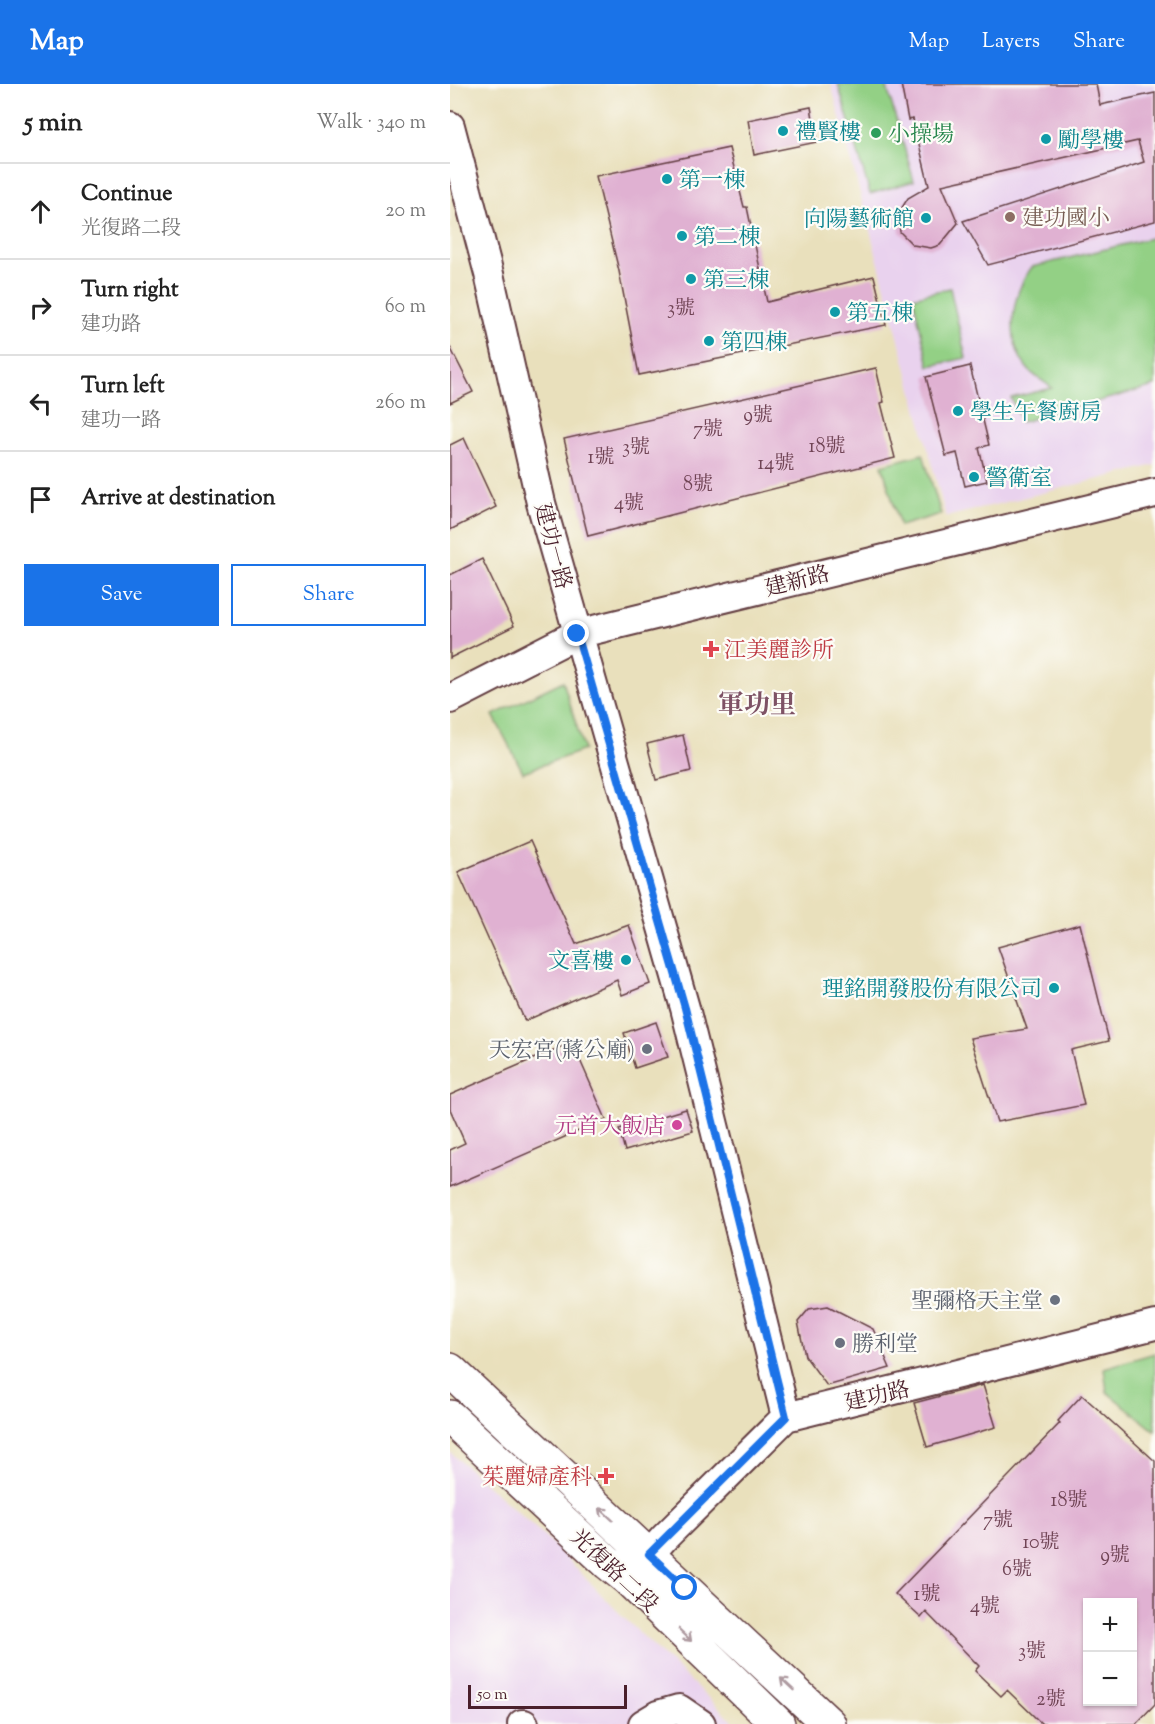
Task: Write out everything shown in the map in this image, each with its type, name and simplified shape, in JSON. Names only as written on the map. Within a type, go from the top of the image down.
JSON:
[{"type":"main road","name":"光復路二段","points":[[450,1370],[829,1724]]},
{"type":"main road","name":"光復路二段","points":[[450,1417],[628,1579],[778,1724]]},
{"type":"street","name":"建功一路","points":[[450,126],[489,274],[542,503],[577,634],[685,1008],[786,1417]]},
{"type":"street","name":"建新路","points":[[450,699],[577,634],[1155,493]]},
{"type":"street","name":"建功路","points":[[786,1417],[1155,1325]]},
{"type":"street","points":[[628,1579],[649,1554],[786,1417]]},
{"type":"street","points":[[643,1724],[658,1715],[679,1709],[701,1724]]},
{"type":"shaded area","name":"建功國小","points":[[831,84],[1155,84],[1155,465],[946,517]]},
{"type":"shaded area","points":[[450,1452],[549,1540],[624,1618],[736,1724],[450,1724]]},
{"type":"green space","name":"小操場","points":[[838,84],[886,84],[914,181],[870,194]]},
{"type":"green space","points":[[1155,237],[1155,386],[1021,422],[1011,398],[1052,388],[1027,368],[1015,344],[1013,316],[1020,290],[1032,267]]},
{"type":"green space","points":[[950,288],[966,358],[929,366],[913,297]]},
{"type":"green space","points":[[923,454],[941,514],[900,526],[882,465]]},
{"type":"green space","points":[[563,681],[584,750],[523,772],[493,715]]},
{"type":"green space","points":[[1155,1353],[1155,1431],[1107,1392],[1104,1368]]},
{"type":"building","points":[[901,84],[1096,84],[1100,105],[1155,93],[1155,221],[988,265],[963,221],[1144,162],[1138,141],[942,185],[958,223],[940,245],[931,248],[913,245],[900,232],[898,214],[908,198],[929,186],[913,119],[908,120]]},
{"type":"building","name":"禮賢樓","points":[[811,107],[817,142],[754,155],[748,120]]},
{"type":"building","points":[[729,148],[744,207],[747,207],[767,302],[874,276],[886,325],[639,375],[619,271],[596,176]]},
{"type":"building","points":[[450,347],[473,392],[450,403]]},
{"type":"building","name":"學生午餐廚房","points":[[970,366],[989,445],[979,448],[987,481],[965,486],[957,453],[946,456],[926,377]]},
{"type":"building","points":[[876,368],[884,402],[881,403],[895,458],[588,536],[564,439]]},
{"type":"building","points":[[464,438],[496,507],[450,530],[450,445]]},
{"type":"building","points":[[482,559],[514,626],[450,658],[450,575]]},
{"type":"building","points":[[683,735],[691,771],[656,780],[647,744]]},
{"type":"building","points":[[530,841],[576,944],[629,925],[650,984],[622,995],[617,980],[525,1021],[458,872]]},
{"type":"building","name":"理銘開發股份有限公司","points":[[1080,924],[1109,1041],[1071,1050],[1084,1105],[997,1122],[970,1038],[1027,1029],[998,947]]},
{"type":"building","name":"天宏宮(蔣公廟)","points":[[656,1022],[668,1057],[635,1068],[624,1033]]},
{"type":"building","points":[[572,1042],[606,1119],[450,1187],[450,1150],[465,1143],[450,1109],[450,1095]]},
{"type":"building","name":"元首大飯店","points":[[686,1109],[693,1131],[625,1151],[619,1129]]},
{"type":"building","name":"勝利堂","points":[[828,1306],[873,1329],[890,1368],[827,1386],[805,1356],[798,1322],[809,1309]]},
{"type":"building","points":[[983,1385],[996,1427],[927,1447],[914,1403]]},
{"type":"building","points":[[1082,1395],[1155,1461],[1155,1704],[1136,1724],[1042,1724],[1007,1690],[1001,1696],[975,1671],[979,1666],[926,1612],[921,1618],[895,1594],[1060,1423],[1058,1421]]},
{"type":"place","name":"禮賢樓","points":[[783,131]]},
{"type":"place","name":"小操場","points":[[876,133]]},
{"type":"place","name":"勵學樓","points":[[1046,139]]},
{"type":"place","name":"第一棟","points":[[667,179]]},
{"type":"place","name":"建功國小","points":[[1010,217]]},
{"type":"place","name":"向陽藝術館","points":[[926,218]]},
{"type":"place","name":"第二棟","points":[[682,236]]},
{"type":"place","name":"第三棟","points":[[691,279]]},
{"type":"place","name":"第五棟","points":[[835,312]]},
{"type":"place","name":"第四棟","points":[[709,341]]},
{"type":"place","name":"學生午餐廚房","points":[[958,411]]},
{"type":"place","name":"警衛室","points":[[974,477]]},
{"type":"place","name":"江美麗診所","points":[[711,649]]},
{"type":"place","name":"文喜樓","points":[[626,960]]},
{"type":"place","name":"理銘開發股份有限公司","points":[[1054,988]]},
{"type":"place","name":"天宏宮(蔣公廟)","points":[[647,1049]]},
{"type":"place","name":"元首大飯店","points":[[677,1125]]},
{"type":"place","name":"聖彌格天主堂","points":[[1055,1300]]},
{"type":"place","name":"勝利堂","points":[[840,1343]]},
{"type":"place","name":"茱麗婦產科","points":[[606,1476]]},
{"type":"district","name":"軍功里","points":[[757,704]]},
{"type":"route","points":[[577,634],[685,1008],[786,1417],[649,1554],[685,1588]]}]
